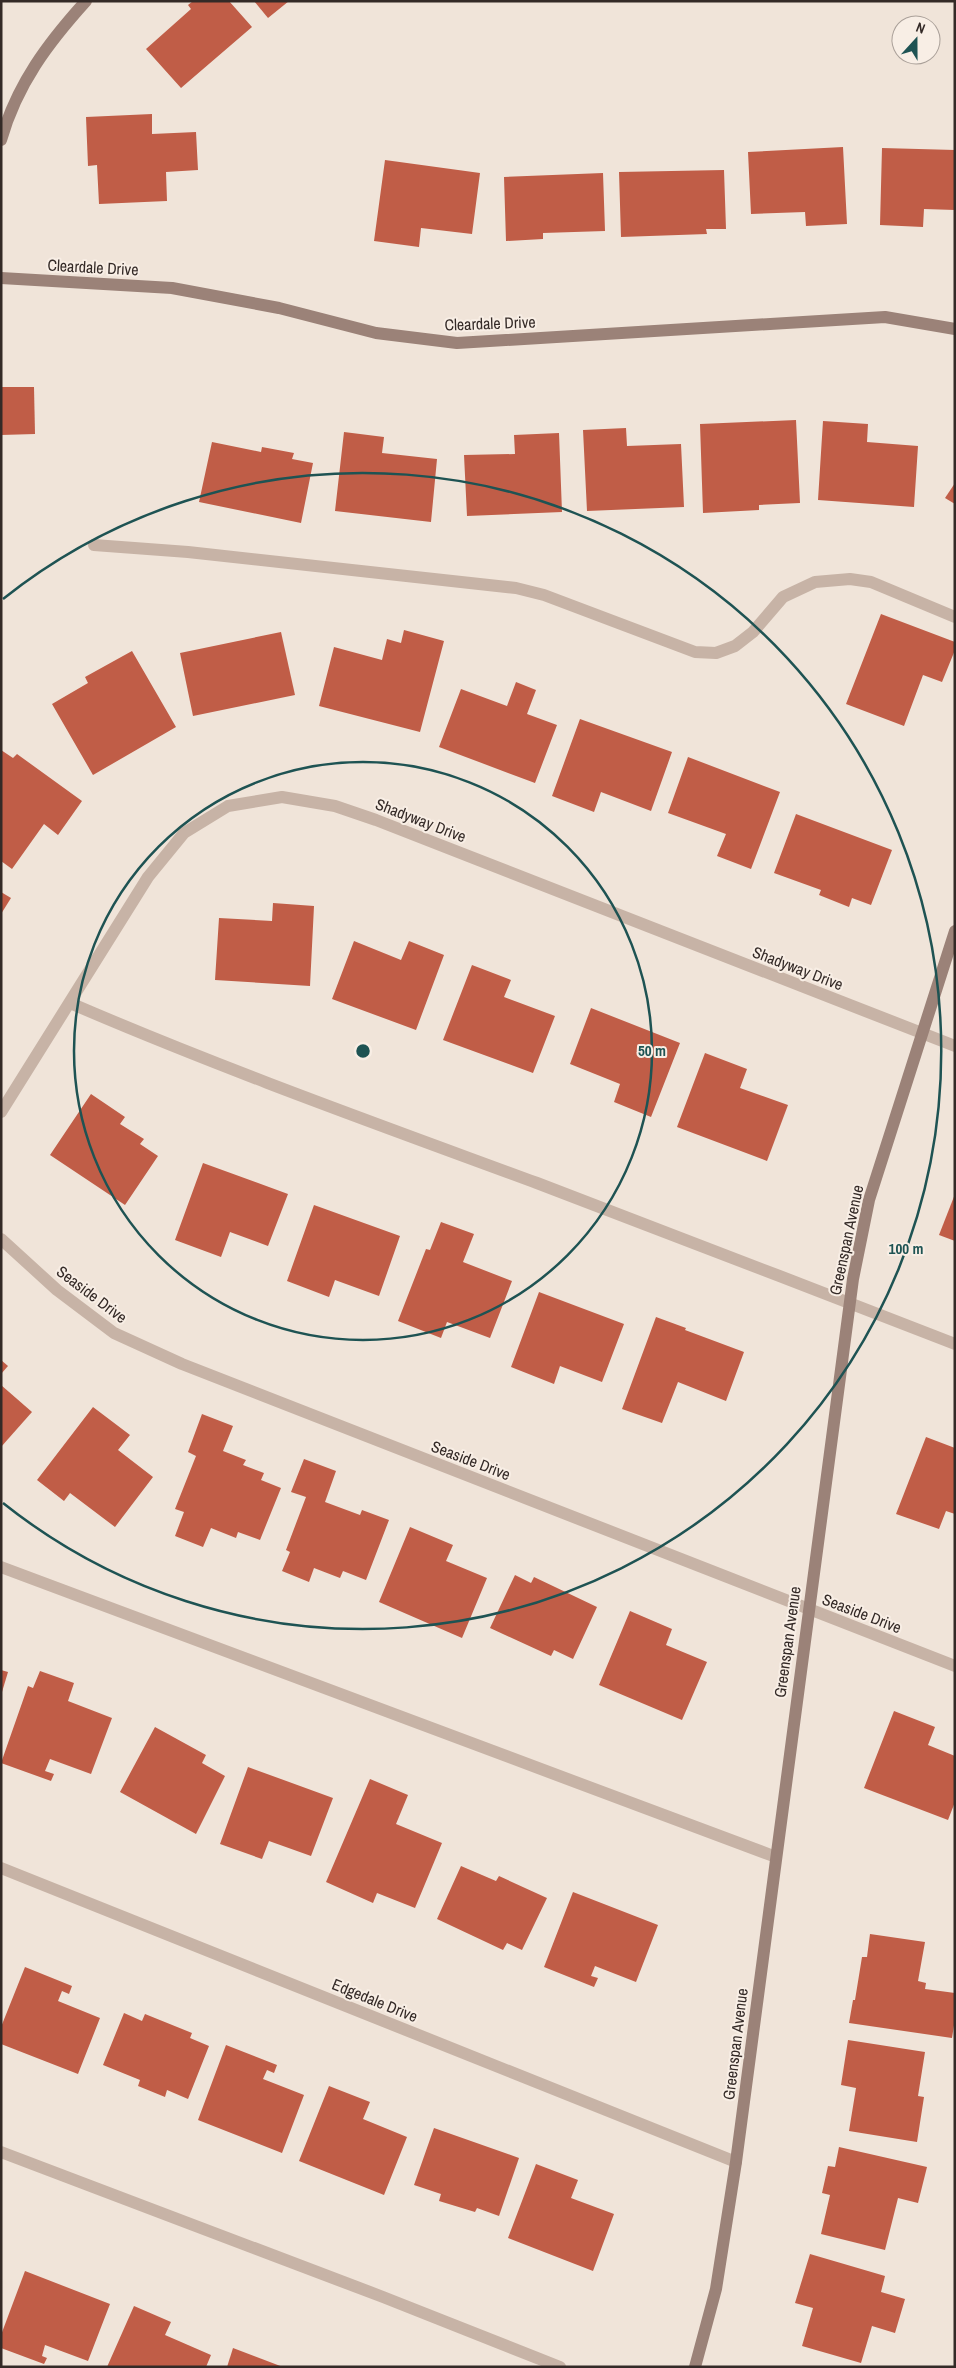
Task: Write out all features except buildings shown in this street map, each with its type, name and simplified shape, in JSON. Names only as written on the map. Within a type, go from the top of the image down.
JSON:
[{"type":"street","points":[[1,140],[26,77],[52,39],[86,1]]},
{"type":"street","name":"Cleardale Drive","points":[[1,278],[172,288],[279,308],[376,333],[457,343],[885,317],[955,328]]},
{"type":"street","points":[[94,545],[188,552],[516,588],[544,595],[695,652],[716,653],[735,646],[753,632],[783,597],[815,582],[850,579],[871,582],[955,617]]},
{"type":"street","name":"Shadyway Drive","points":[[1,1112],[148,877],[184,834],[228,806],[282,797],[335,806],[376,820],[955,1046]]},
{"type":"street","name":"Greenspan Avenue","points":[[694,2367],[716,2289],[736,2162],[849,1303],[869,1200],[955,931]]},
{"type":"street","points":[[70,1003],[154,1039],[328,1107],[955,1344]]},
{"type":"street","name":"Seaside Drive","points":[[1,1239],[57,1290],[114,1333],[182,1364],[955,1666]]},
{"type":"street","points":[[1,1568],[776,1857]]},
{"type":"street","name":"Edgedale Drive","points":[[1,1868],[736,2162]]},
{"type":"street","points":[[1,2152],[374,2293],[560,2367]]}]
